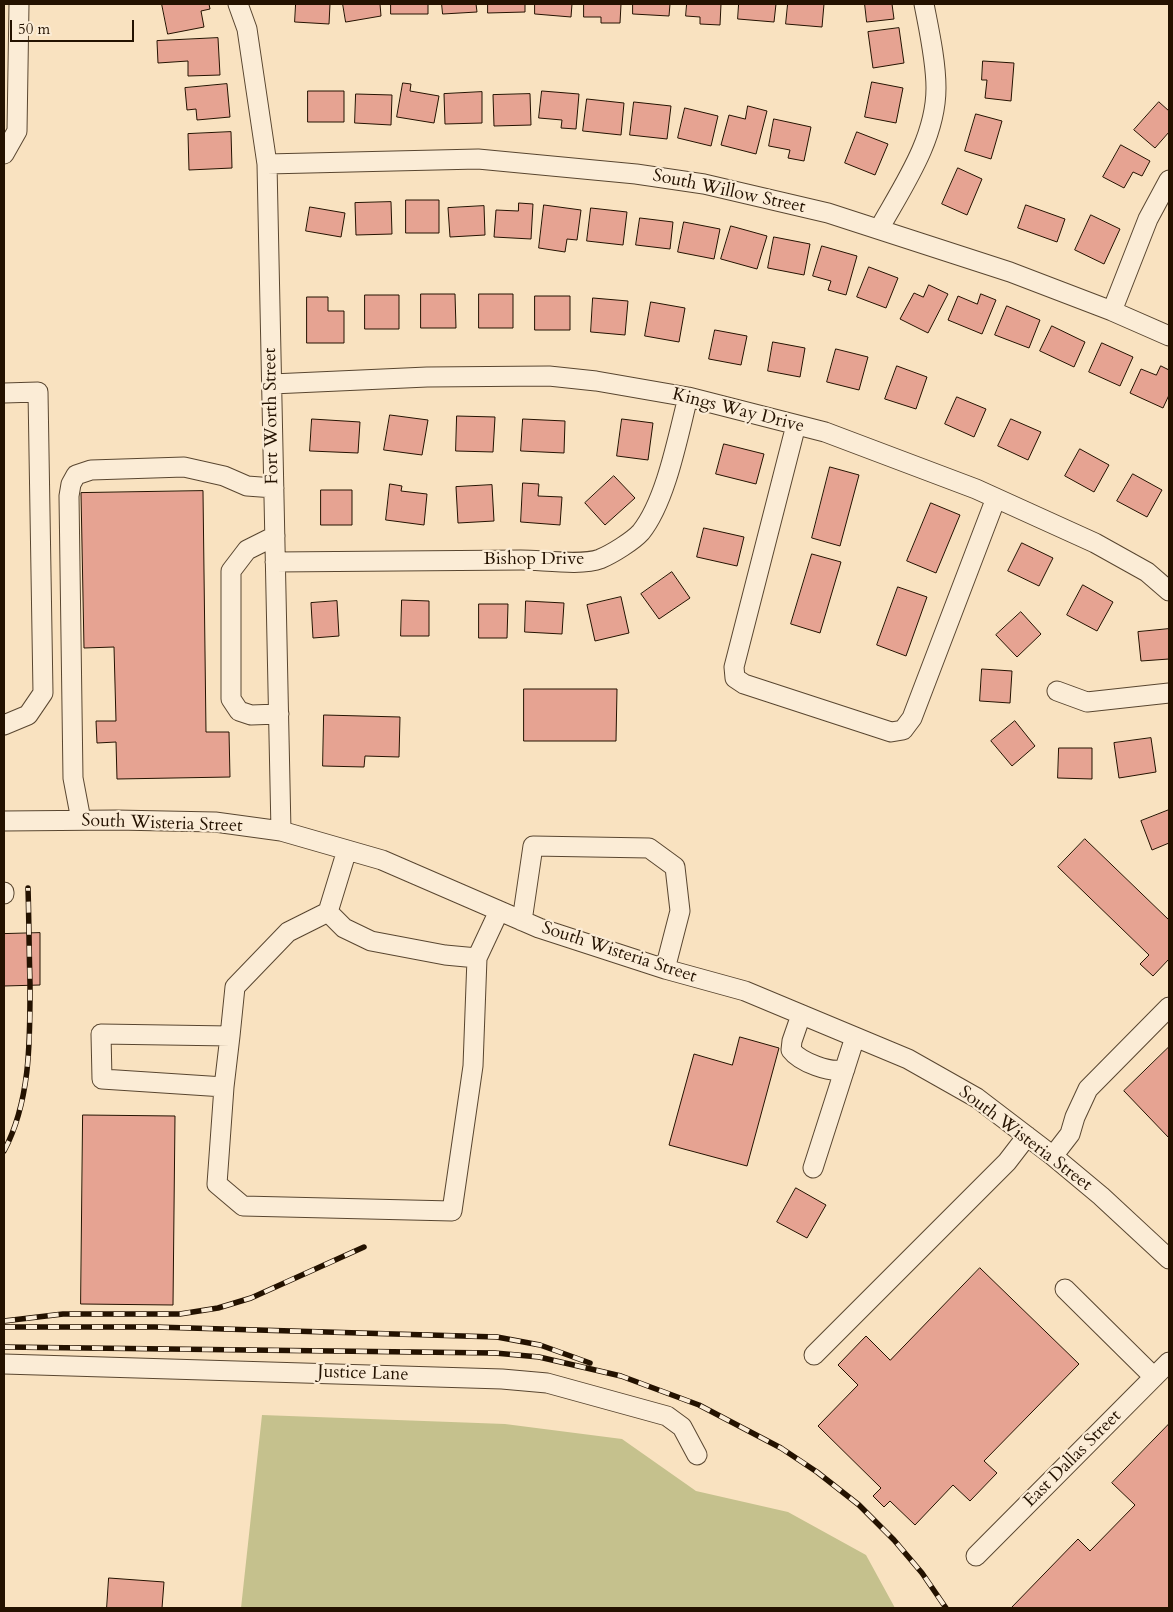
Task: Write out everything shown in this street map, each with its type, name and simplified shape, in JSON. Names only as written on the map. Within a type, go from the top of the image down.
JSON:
[{"type":"street","points":[[4,154],[17,131],[19,4]]},
{"type":"street","name":"Fort Worth Street","points":[[238,4],[247,29],[267,164],[281,831]]},
{"type":"street","points":[[879,230],[912,170],[928,135],[934,110],[936,87],[924,4]]},
{"type":"street","name":"South Willow Street","points":[[267,164],[478,159],[636,174],[723,188],[828,213],[1010,272],[1112,311],[1169,336]]},
{"type":"street","points":[[1112,311],[1148,219],[1169,180]]},
{"type":"street","name":"Kings Way Drive","points":[[272,384],[427,377],[549,376],[596,381],[688,397],[825,432],[976,489],[1095,543],[1147,572],[1169,591]]},
{"type":"street","points":[[4,393],[38,392],[43,693],[28,715],[4,724]]},
{"type":"street","name":"Bishop Drive","points":[[275,562],[530,560],[575,562],[600,559],[628,543],[640,532],[653,513],[666,479],[688,397]]},
{"type":"street","points":[[796,425],[734,667],[735,678],[744,684],[891,732],[903,730],[912,718],[996,498]]},
{"type":"street","points":[[81,820],[73,778],[69,496],[71,484],[76,475],[92,470],[184,467],[224,476],[247,486],[274,488]]},
{"type":"street","points":[[275,536],[247,550],[231,572],[232,699],[239,711],[251,715],[279,714]]},
{"type":"street","points":[[1057,691],[1087,702],[1169,693]]},
{"type":"street","name":"South Wisteria Street","points":[[4,821],[215,822],[281,831],[382,860],[539,928],[665,970],[745,991],[908,1058],[968,1093],[1053,1156],[1101,1196],[1169,1259]]},
{"type":"street","points":[[522,921],[533,846],[649,848],[675,867],[680,911],[665,970]]},
{"type":"street","points":[[347,850],[328,912],[288,932],[235,987],[224,1087],[217,1184],[243,1206],[452,1211],[473,1066],[477,958],[499,911]]},
{"type":"street","points":[[328,912],[344,928],[371,941],[445,955],[477,958]]},
{"type":"street","points":[[1053,1156],[1070,1134],[1075,1117],[1088,1089],[1169,1007]]},
{"type":"street","points":[[801,1015],[792,1041],[791,1050],[797,1058],[830,1070],[839,1071],[845,1069]]},
{"type":"street","points":[[224,1087],[102,1079],[101,1034],[230,1036]]},
{"type":"street","points":[[813,1168],[855,1037]]},
{"type":"street","points":[[814,1355],[1006,1162],[1027,1136]]},
{"type":"street","points":[[1065,1289],[1154,1377]]},
{"type":"street","name":"East Dallas Street","points":[[976,1556],[1169,1362]]},
{"type":"street","name":"Justice Lane","points":[[4,1364],[483,1378],[547,1383],[667,1416],[682,1427],[697,1455]]},
{"type":"shaded area","points":[[262,1415],[505,1424],[622,1439],[696,1491],[788,1512],[866,1555],[895,1608],[241,1608]]},
{"type":"building","points":[[162,4],[209,4],[210,9],[201,11],[204,27],[168,34]]},
{"type":"building","points":[[296,4],[330,4],[329,24],[295,22]]},
{"type":"building","points":[[343,4],[380,4],[381,16],[346,22]]},
{"type":"building","points":[[391,4],[428,4],[428,14],[391,14]]},
{"type":"building","points":[[442,4],[476,4],[477,12],[443,14]]},
{"type":"building","points":[[488,4],[525,4],[525,12],[488,13]]},
{"type":"building","points":[[535,4],[572,4],[571,17],[535,14]]},
{"type":"building","points":[[584,4],[621,4],[620,23],[601,23],[601,17],[584,17]]},
{"type":"building","points":[[633,4],[670,4],[669,16],[633,14]]},
{"type":"building","points":[[687,4],[721,4],[720,25],[700,24],[700,17],[686,16]]},
{"type":"building","points":[[739,4],[776,4],[774,22],[738,19]]},
{"type":"building","points":[[788,4],[824,4],[822,27],[786,24]]},
{"type":"building","points":[[865,4],[892,4],[894,19],[867,22]]},
{"type":"building","points":[[899,28],[904,63],[873,68],[868,32]]},
{"type":"building","points":[[218,38],[220,75],[188,76],[188,61],[158,63],[157,41]]},
{"type":"building","points":[[983,61],[1014,63],[1011,101],[985,98],[987,80],[982,80]]},
{"type":"building","points":[[872,82],[903,88],[896,123],[865,117]]},
{"type":"building","points":[[403,83],[411,84],[410,91],[439,96],[434,123],[397,117]]},
{"type":"building","points":[[227,84],[230,117],[197,120],[196,109],[187,110],[185,88]]},
{"type":"building","points":[[308,91],[344,91],[344,122],[308,122]]},
{"type":"building","points":[[542,91],[579,94],[576,129],[561,128],[562,120],[539,118]]},
{"type":"building","points":[[482,92],[482,123],[445,124],[444,94]]},
{"type":"building","points":[[356,94],[392,95],[391,125],[355,123]]},
{"type":"building","points":[[530,94],[531,125],[494,126],[493,95]]},
{"type":"building","points":[[587,99],[624,103],[621,135],[583,131]]},
{"type":"building","points":[[634,102],[671,106],[667,139],[630,135]]},
{"type":"building","points":[[1159,102],[1169,111],[1169,132],[1155,148],[1134,130]]},
{"type":"building","points":[[748,106],[767,111],[756,154],[721,145],[729,115],[745,119]]},
{"type":"building","points":[[685,108],[718,116],[711,146],[678,138]]},
{"type":"building","points":[[976,114],[1002,121],[991,159],[965,151]]},
{"type":"building","points":[[774,119],[811,127],[804,161],[788,158],[790,150],[769,146]]},
{"type":"building","points":[[231,132],[232,168],[189,170],[188,134]]},
{"type":"building","points":[[857,132],[888,144],[875,175],[845,163]]},
{"type":"building","points":[[1121,145],[1150,161],[1142,176],[1133,172],[1124,188],[1103,177]]},
{"type":"building","points":[[958,168],[982,179],[967,215],[942,204]]},
{"type":"building","points":[[406,200],[439,200],[439,233],[406,233]]},
{"type":"building","points":[[391,202],[392,234],[356,235],[355,203]]},
{"type":"building","points":[[519,203],[533,204],[531,239],[494,237],[496,210],[518,211]]},
{"type":"building","points":[[544,205],[581,210],[577,240],[567,239],[565,252],[539,248]]},
{"type":"building","points":[[1026,205],[1065,219],[1057,242],[1018,228]]},
{"type":"building","points":[[484,206],[485,235],[450,237],[448,208]]},
{"type":"building","points":[[310,207],[345,213],[341,237],[306,231]]},
{"type":"building","points":[[591,208],[627,212],[623,245],[587,241]]},
{"type":"building","points":[[1091,215],[1120,229],[1104,264],[1075,250]]},
{"type":"building","points":[[640,218],[673,222],[670,249],[636,245]]},
{"type":"building","points":[[684,222],[720,229],[714,259],[678,252]]},
{"type":"building","points":[[731,226],[767,236],[757,269],[721,259]]},
{"type":"building","points":[[774,237],[810,244],[804,275],[768,268]]},
{"type":"building","points":[[822,246],[857,256],[846,295],[828,290],[831,281],[813,276]]},
{"type":"building","points":[[869,267],[898,278],[886,308],[857,297]]},
{"type":"building","points":[[929,285],[948,294],[928,333],[900,319],[914,293],[923,297]]},
{"type":"building","points":[[421,294],[455,294],[456,328],[421,328]]},
{"type":"building","points":[[479,294],[513,294],[513,328],[479,328]]},
{"type":"building","points":[[981,294],[996,300],[982,334],[948,320],[958,296],[977,304]]},
{"type":"building","points":[[365,295],[399,295],[399,329],[365,329]]},
{"type":"building","points":[[535,296],[570,296],[570,330],[535,330]]},
{"type":"building","points":[[307,297],[328,297],[328,311],[344,311],[344,343],[307,343]]},
{"type":"building","points":[[593,298],[628,301],[625,335],[591,332]]},
{"type":"building","points":[[651,302],[685,308],[679,342],[645,336]]},
{"type":"building","points":[[1007,306],[1040,320],[1029,348],[995,335]]},
{"type":"building","points":[[1052,326],[1085,342],[1074,367],[1040,351]]},
{"type":"building","points":[[715,330],[747,336],[741,365],[709,359]]},
{"type":"building","points":[[773,342],[805,348],[800,377],[768,371]]},
{"type":"building","points":[[1102,343],[1133,357],[1120,386],[1089,372]]},
{"type":"building","points":[[836,349],[868,357],[859,390],[827,382]]},
{"type":"building","points":[[897,366],[927,377],[916,409],[885,399]]},
{"type":"building","points":[[1161,366],[1169,370],[1169,395],[1163,408],[1130,393],[1141,369],[1156,375]]},
{"type":"building","points":[[957,397],[986,409],[974,437],[945,424]]},
{"type":"building","points":[[390,415],[428,420],[422,455],[384,450]]},
{"type":"building","points":[[457,416],[495,417],[493,452],[456,451]]},
{"type":"building","points":[[312,419],[360,422],[358,453],[310,451]]},
{"type":"building","points":[[523,419],[565,421],[564,453],[521,451]]},
{"type":"building","points":[[622,419],[653,423],[648,460],[617,456]]},
{"type":"building","points":[[1011,419],[1041,432],[1028,460],[998,446]]},
{"type":"building","points":[[724,444],[764,454],[756,484],[716,474]]},
{"type":"building","points":[[1080,449],[1109,465],[1094,492],[1065,476]]},
{"type":"building","points":[[830,467],[859,475],[840,546],[812,538]]},
{"type":"building","points":[[1133,474],[1162,490],[1147,517],[1117,501]]},
{"type":"building","points":[[614,476],[635,498],[605,525],[585,503]]},
{"type":"building","points":[[523,483],[539,484],[538,496],[562,497],[560,525],[521,522]]},
{"type":"building","points":[[390,484],[402,486],[401,491],[427,494],[424,525],[386,520]]},
{"type":"building","points":[[492,485],[494,521],[458,523],[456,487]]},
{"type":"building","points":[[321,490],[352,490],[352,525],[321,525]]},
{"type":"building","points":[[203,491],[206,732],[229,732],[230,777],[117,779],[116,742],[97,743],[96,721],[116,721],[114,647],[84,648],[81,493]]},
{"type":"building","points":[[931,503],[960,515],[936,573],[907,561]]},
{"type":"building","points":[[704,528],[744,537],[737,566],[697,557]]},
{"type":"building","points":[[1022,543],[1053,558],[1039,586],[1008,571]]},
{"type":"building","points":[[812,554],[841,562],[820,633],[791,624]]},
{"type":"building","points":[[672,572],[690,598],[659,619],[641,594]]},
{"type":"building","points":[[1083,585],[1113,602],[1097,631],[1067,615]]},
{"type":"building","points":[[898,587],[927,597],[906,656],[877,645]]},
{"type":"building","points":[[621,597],[629,633],[595,641],[587,605]]},
{"type":"building","points":[[402,600],[429,601],[429,636],[401,636]]},
{"type":"building","points":[[337,601],[339,636],[313,638],[311,603]]},
{"type":"building","points":[[526,601],[564,603],[562,634],[525,632]]},
{"type":"building","points":[[479,604],[508,604],[507,638],[479,638]]},
{"type":"building","points":[[1021,612],[1041,634],[1017,657],[996,635]]},
{"type":"building","points":[[1169,629],[1169,659],[1141,661],[1138,632]]},
{"type":"building","points":[[982,669],[1012,671],[1010,703],[980,701]]},
{"type":"building","points":[[524,689],[617,689],[616,741],[524,741]]},
{"type":"building","points":[[324,715],[400,717],[399,757],[365,756],[364,767],[323,766]]},
{"type":"building","points":[[1015,721],[1035,746],[1012,766],[991,741]]},
{"type":"building","points":[[1151,738],[1156,772],[1119,778],[1114,743]]},
{"type":"building","points":[[1059,748],[1092,748],[1092,779],[1058,778]]},
{"type":"building","points":[[1169,810],[1169,843],[1152,850],[1141,821]]},
{"type":"building","points":[[1085,839],[1169,920],[1169,959],[1153,976],[1140,964],[1149,955],[1058,867]]},
{"type":"building","points":[[40,933],[40,985],[4,986],[4,934]]},
{"type":"building","points":[[740,1037],[779,1048],[747,1166],[669,1145],[694,1054],[732,1065]]},
{"type":"building","points":[[1169,1047],[1169,1138],[1124,1091]]},
{"type":"building","points":[[83,1115],[175,1116],[173,1305],[81,1304]]},
{"type":"building","points":[[796,1188],[826,1205],[807,1238],[777,1222]]},
{"type":"building","points":[[980,1268],[1079,1364],[984,1461],[997,1473],[970,1501],[953,1485],[915,1525],[890,1501],[884,1507],[873,1496],[881,1488],[818,1426],[858,1385],[838,1365],[866,1336],[890,1360]]},
{"type":"building","points":[[1169,1424],[1169,1608],[1011,1608],[1078,1539],[1090,1551],[1135,1505],[1112,1483]]},
{"type":"building","points":[[109,1578],[164,1582],[162,1608],[107,1608]]},
{"type":"railway","points":[[4,1151],[19,1111],[27,1069],[30,1004],[28,888]]},
{"type":"railway","points":[[4,1321],[63,1314],[180,1314],[218,1308],[251,1298],[364,1247]]},
{"type":"railway","points":[[4,1327],[155,1327],[497,1337],[540,1345],[590,1363]]},
{"type":"railway","points":[[4,1347],[495,1353],[539,1357],[621,1376],[699,1405],[781,1448],[817,1472],[859,1505],[894,1540],[922,1573],[946,1608]]}]
